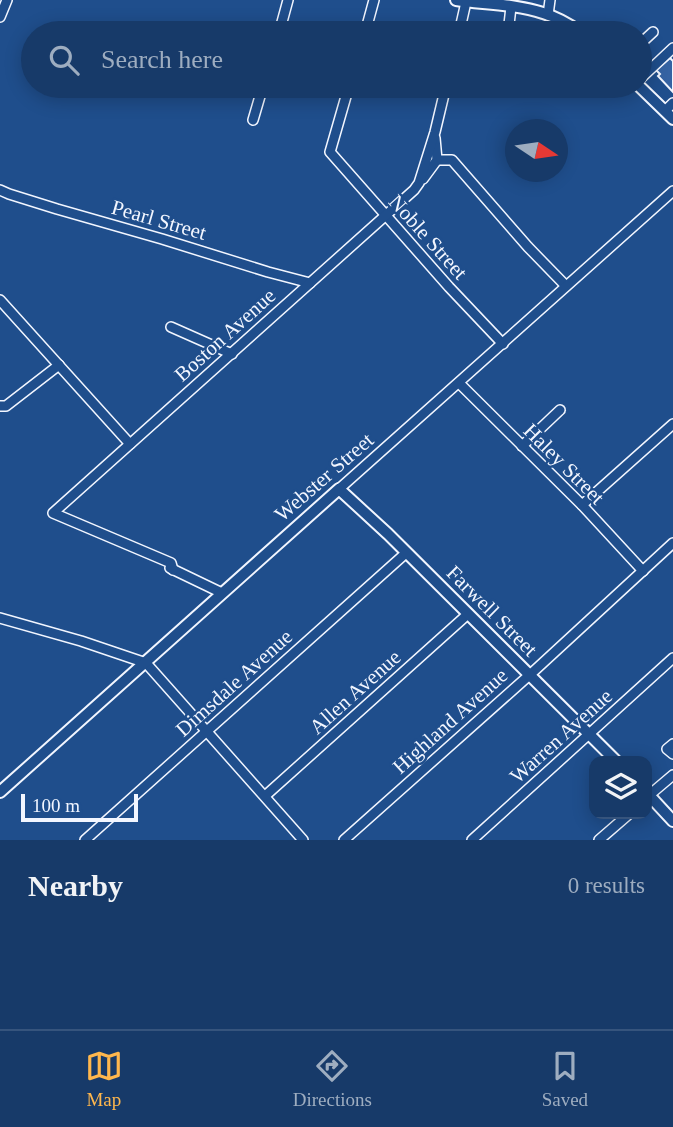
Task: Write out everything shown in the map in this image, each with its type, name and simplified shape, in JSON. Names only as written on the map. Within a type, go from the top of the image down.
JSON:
[{"type":"main road","points":[[461,1],[511,7],[548,15],[561,21]]},
{"type":"main road","points":[[652,96],[670,111]]},
{"type":"main road","name":"Farwell Street","points":[[339,489],[611,756]]},
{"type":"main road","name":"Webster Street","points":[[2,785],[146,663],[339,489]]},
{"type":"main road","points":[[652,799],[673,821]]},
{"type":"street","points":[[0,17],[7,0]]},
{"type":"street","points":[[282,21],[288,0]]},
{"type":"street","points":[[368,21],[374,0]]},
{"type":"street","points":[[548,15],[550,0]]},
{"type":"street","points":[[460,21],[461,1]]},
{"type":"street","points":[[509,21],[511,7]]},
{"type":"street","points":[[652,68],[673,48]]},
{"type":"street","points":[[253,120],[259,98]]},
{"type":"street","name":"Noble Street","points":[[346,98],[330,152],[503,344]]},
{"type":"street","name":"Boston Avenue","points":[[419,183],[443,98]]},
{"type":"street","name":"Boston Avenue","points":[[173,569],[171,563],[53,513],[414,190],[437,160],[435,132]]},
{"type":"street","points":[[437,160],[452,160],[566,286]]},
{"type":"street","name":"Pearl Street","points":[[0,190],[310,283]]},
{"type":"street","name":"Webster Street","points":[[339,489],[673,191]]},
{"type":"street","points":[[0,300],[130,444]]},
{"type":"street","points":[[171,327],[232,354]]},
{"type":"street","points":[[0,406],[6,406],[59,365]]},
{"type":"street","name":"Haley Street","points":[[459,383],[582,505],[643,572]]},
{"type":"street","points":[[522,446],[560,410]]},
{"type":"street","points":[[582,505],[673,424]]},
{"type":"street","name":"Highland Avenue","points":[[344,840],[673,543]]},
{"type":"street","name":"Dimsdale Avenue","points":[[86,840],[406,553]]},
{"type":"street","points":[[161,564],[222,593]]},
{"type":"street","name":"Allen Avenue","points":[[265,796],[468,614]]},
{"type":"street","points":[[0,618],[146,663],[303,840]]},
{"type":"street","name":"Warren Avenue","points":[[471,840],[673,659]]},
{"type":"street","points":[[673,744],[667,749],[673,754]]},
{"type":"street","points":[[652,792],[673,775]]},
{"type":"street","points":[[599,840],[623,819]]},
{"type":"building","points":[[670,58],[673,61],[673,92],[656,70]]}]
